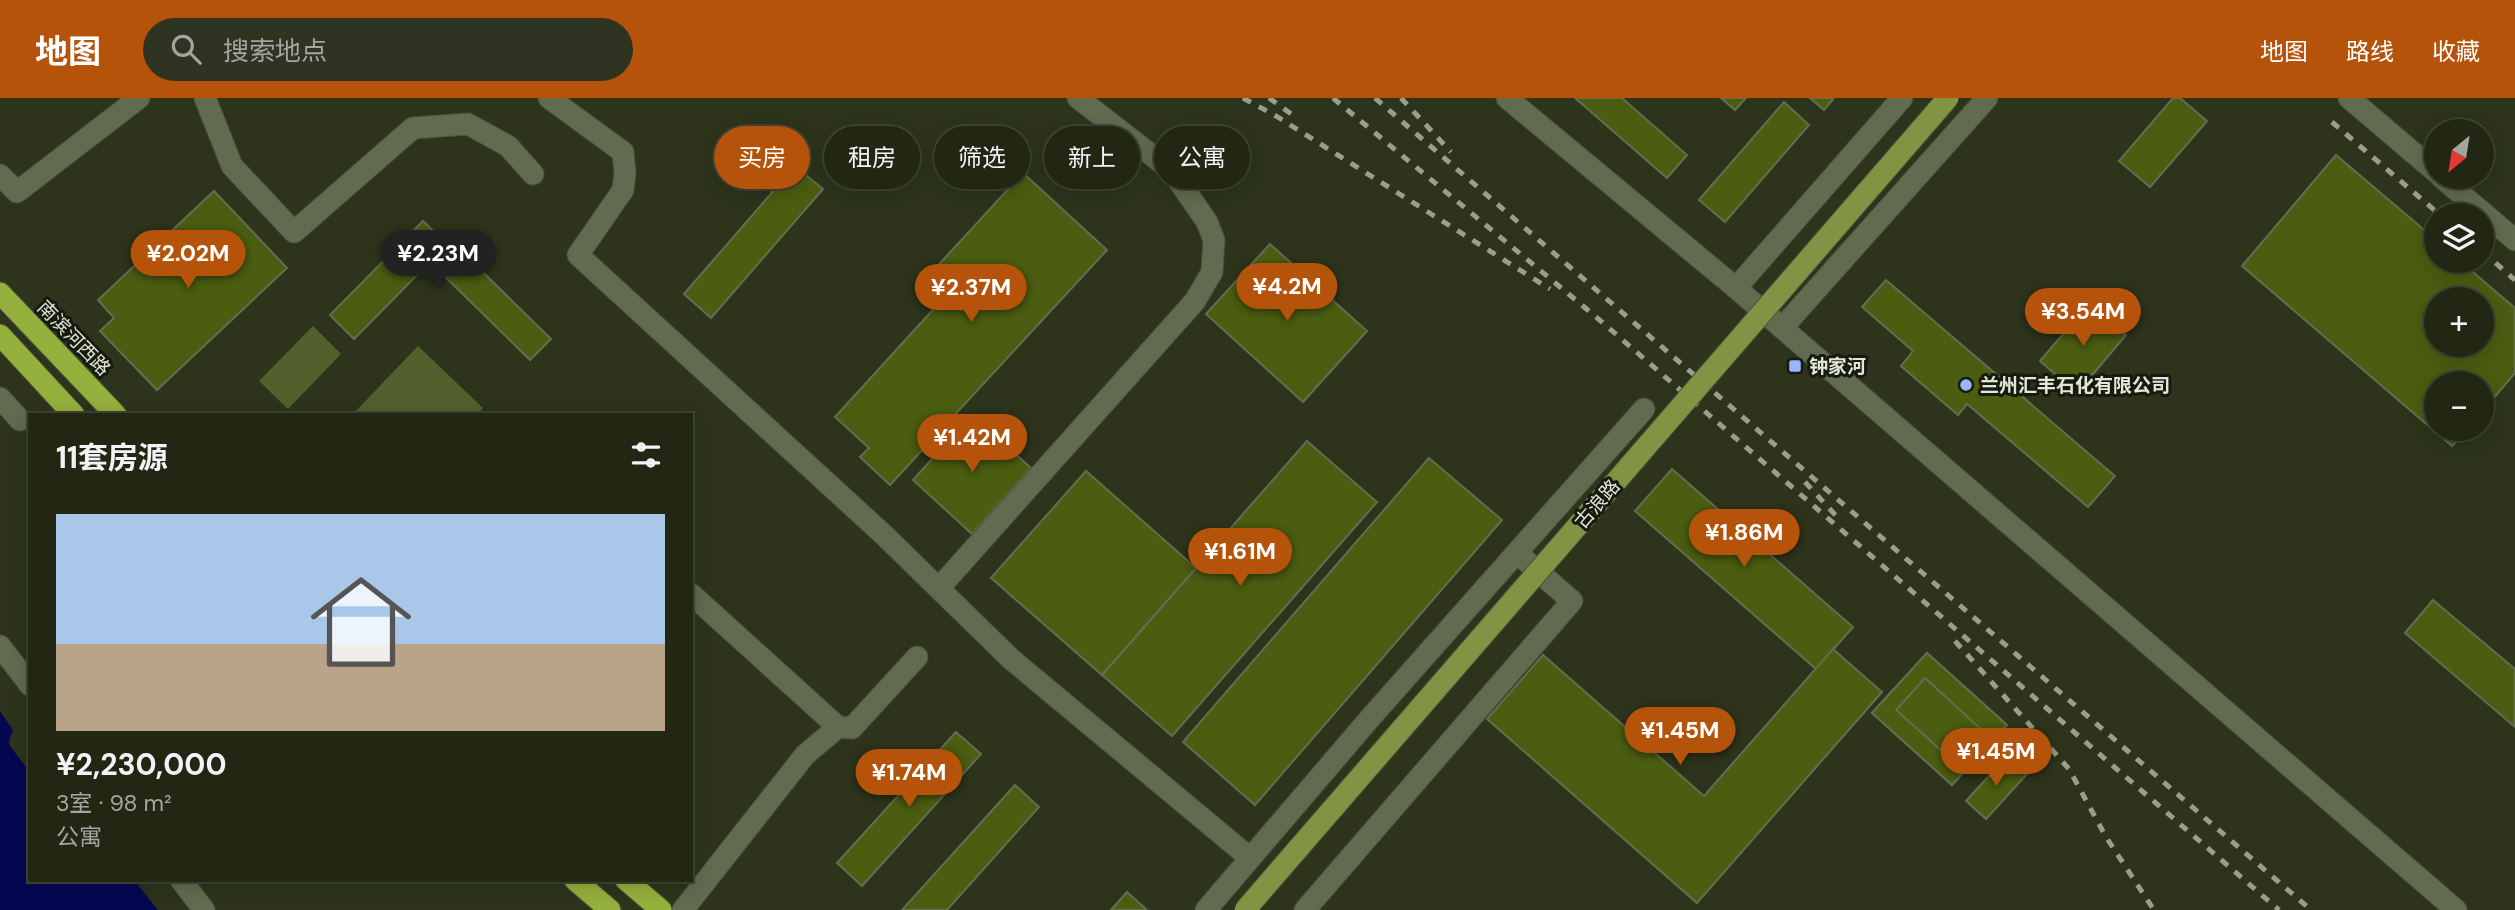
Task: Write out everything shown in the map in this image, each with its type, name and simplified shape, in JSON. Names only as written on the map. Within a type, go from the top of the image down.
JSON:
[{"type":"highway","name":"南滨河西路","points":[[0,293],[114,413]]},
{"type":"highway","points":[[0,335],[72,413]]},
{"type":"highway","points":[[577,882],[610,910]]},
{"type":"highway","points":[[628,882],[661,910]]},
{"type":"main road","name":"古浪路","points":[[1245,910],[1948,98]]},
{"type":"street","points":[[0,175],[17,192],[139,98]]},
{"type":"street","points":[[205,98],[232,166],[294,232],[413,128],[468,124],[508,146],[533,174]]},
{"type":"street","points":[[549,98],[623,152],[623,190],[578,255],[884,535],[1011,659],[1250,858]]},
{"type":"street","points":[[939,588],[1195,301],[1212,272],[1214,240],[1207,222],[1172,171],[1078,98]]},
{"type":"street","points":[[1507,98],[1782,328],[2456,910]]},
{"type":"street","points":[[1735,288],[1902,98]]},
{"type":"street","points":[[1782,328],[1987,98]]},
{"type":"street","points":[[2349,98],[2424,162]]},
{"type":"street","points":[[2455,189],[2515,240]]},
{"type":"street","points":[[0,398],[20,420]]},
{"type":"street","points":[[1206,910],[1371,717],[1644,410]]},
{"type":"street","points":[[1312,908],[1572,601],[1517,553]]},
{"type":"street","points":[[693,596],[838,727],[852,728],[917,657]]},
{"type":"street","points":[[0,646],[28,682]]},
{"type":"street","points":[[683,910],[805,755],[838,727]]},
{"type":"street","points":[[183,882],[204,910]]},
{"type":"green space","points":[[313,326],[341,354],[288,409],[259,381]]},
{"type":"green space","points":[[418,346],[483,408],[479,413],[354,413]]},
{"type":"shaded area","points":[[0,711],[13,730],[10,746],[28,769],[28,882],[136,882],[158,910],[0,910]]},
{"type":"building","points":[[1575,98],[1622,98],[1687,155],[1667,178]]},
{"type":"building","points":[[1721,98],[1746,98],[1735,110]]},
{"type":"building","points":[[1810,98],[1834,98],[1824,110]]},
{"type":"building","points":[[2173,98],[2180,98],[2207,121],[2150,187],[2119,161]]},
{"type":"building","points":[[1784,102],[1809,125],[1725,222],[1699,200]]},
{"type":"building","points":[[2336,155],[2424,230],[2424,273],[2474,273],[2490,287],[2424,287],[2424,357],[2494,357],[2494,290],[2515,308],[2515,373],[2494,398],[2494,371],[2424,371],[2424,422],[2242,266]]},
{"type":"building","points":[[810,178],[823,189],[711,318],[684,294],[775,189],[810,189]]},
{"type":"building","points":[[1030,179],[1107,250],[890,485],[860,457],[869,448],[835,417],[950,291],[931,273],[1008,189],[1030,189]]},
{"type":"building","points":[[214,191],[287,268],[157,390],[100,331],[114,318],[98,300]]},
{"type":"building","points":[[423,221],[442,239],[445,235],[551,339],[530,360],[430,262],[354,339],[330,315]]},
{"type":"building","points":[[1270,244],[1367,331],[1303,402],[1206,314]]},
{"type":"building","name":"兰州汇丰石化有限公司","points":[[1886,280],[2115,476],[2088,507],[1967,404],[1958,415],[1901,366],[1913,351],[1862,307]]},
{"type":"building","points":[[2089,304],[2126,335],[2077,393],[2040,361]]},
{"type":"building","points":[[972,415],[1031,468],[972,534],[913,480]]},
{"type":"building","points":[[1307,441],[1377,502],[1172,736],[1102,675]]},
{"type":"building","points":[[1429,458],[1502,520],[1255,805],[1183,742]]},
{"type":"building","points":[[1672,469],[1853,627],[1816,669],[1635,511]]},
{"type":"building","points":[[1086,471],[1196,568],[1102,675],[991,578]]},
{"type":"building","points":[[2433,600],[2515,669],[2515,727],[2405,633]]},
{"type":"building","points":[[1833,649],[1882,692],[1697,903],[1487,719],[1543,655],[1704,796]]},
{"type":"building","points":[[1927,653],[2007,725],[1952,785],[1872,713]],"holes":[[[1925,678],[1981,729],[1952,760],[1896,710]]]},
{"type":"building","points":[[1927,653],[2007,725],[1952,785],[1872,713]]},
{"type":"building","points":[[1925,678],[1981,729],[1952,760],[1896,710]]},
{"type":"building","points":[[956,732],[981,754],[862,886],[837,863]]},
{"type":"building","points":[[2007,756],[2027,774],[1986,819],[1966,801]]},
{"type":"building","points":[[1015,785],[1039,807],[947,910],[902,910]]},
{"type":"building","points":[[1127,892],[1147,910],[1111,910]]},
{"type":"railway","points":[[1243,98],[1276,116],[1550,289]]},
{"type":"railway","points":[[1269,98],[1297,118]]},
{"type":"railway","points":[[1333,98],[1595,316],[2279,910]]},
{"type":"railway","points":[[1375,98],[2311,910]]},
{"type":"railway","points":[[1401,98],[1451,152]]},
{"type":"railway","points":[[2332,122],[2426,203]]},
{"type":"railway","points":[[2494,262],[2515,280]]},
{"type":"railway","points":[[1805,482],[1838,518]]},
{"type":"railway","points":[[1955,641],[2069,769],[2106,837],[2154,910]]},
{"type":"place","name":"钟家河","points":[[1795,366]]},
{"type":"place","name":"兰州汇丰石化有限公司","points":[[1966,385]]}]
